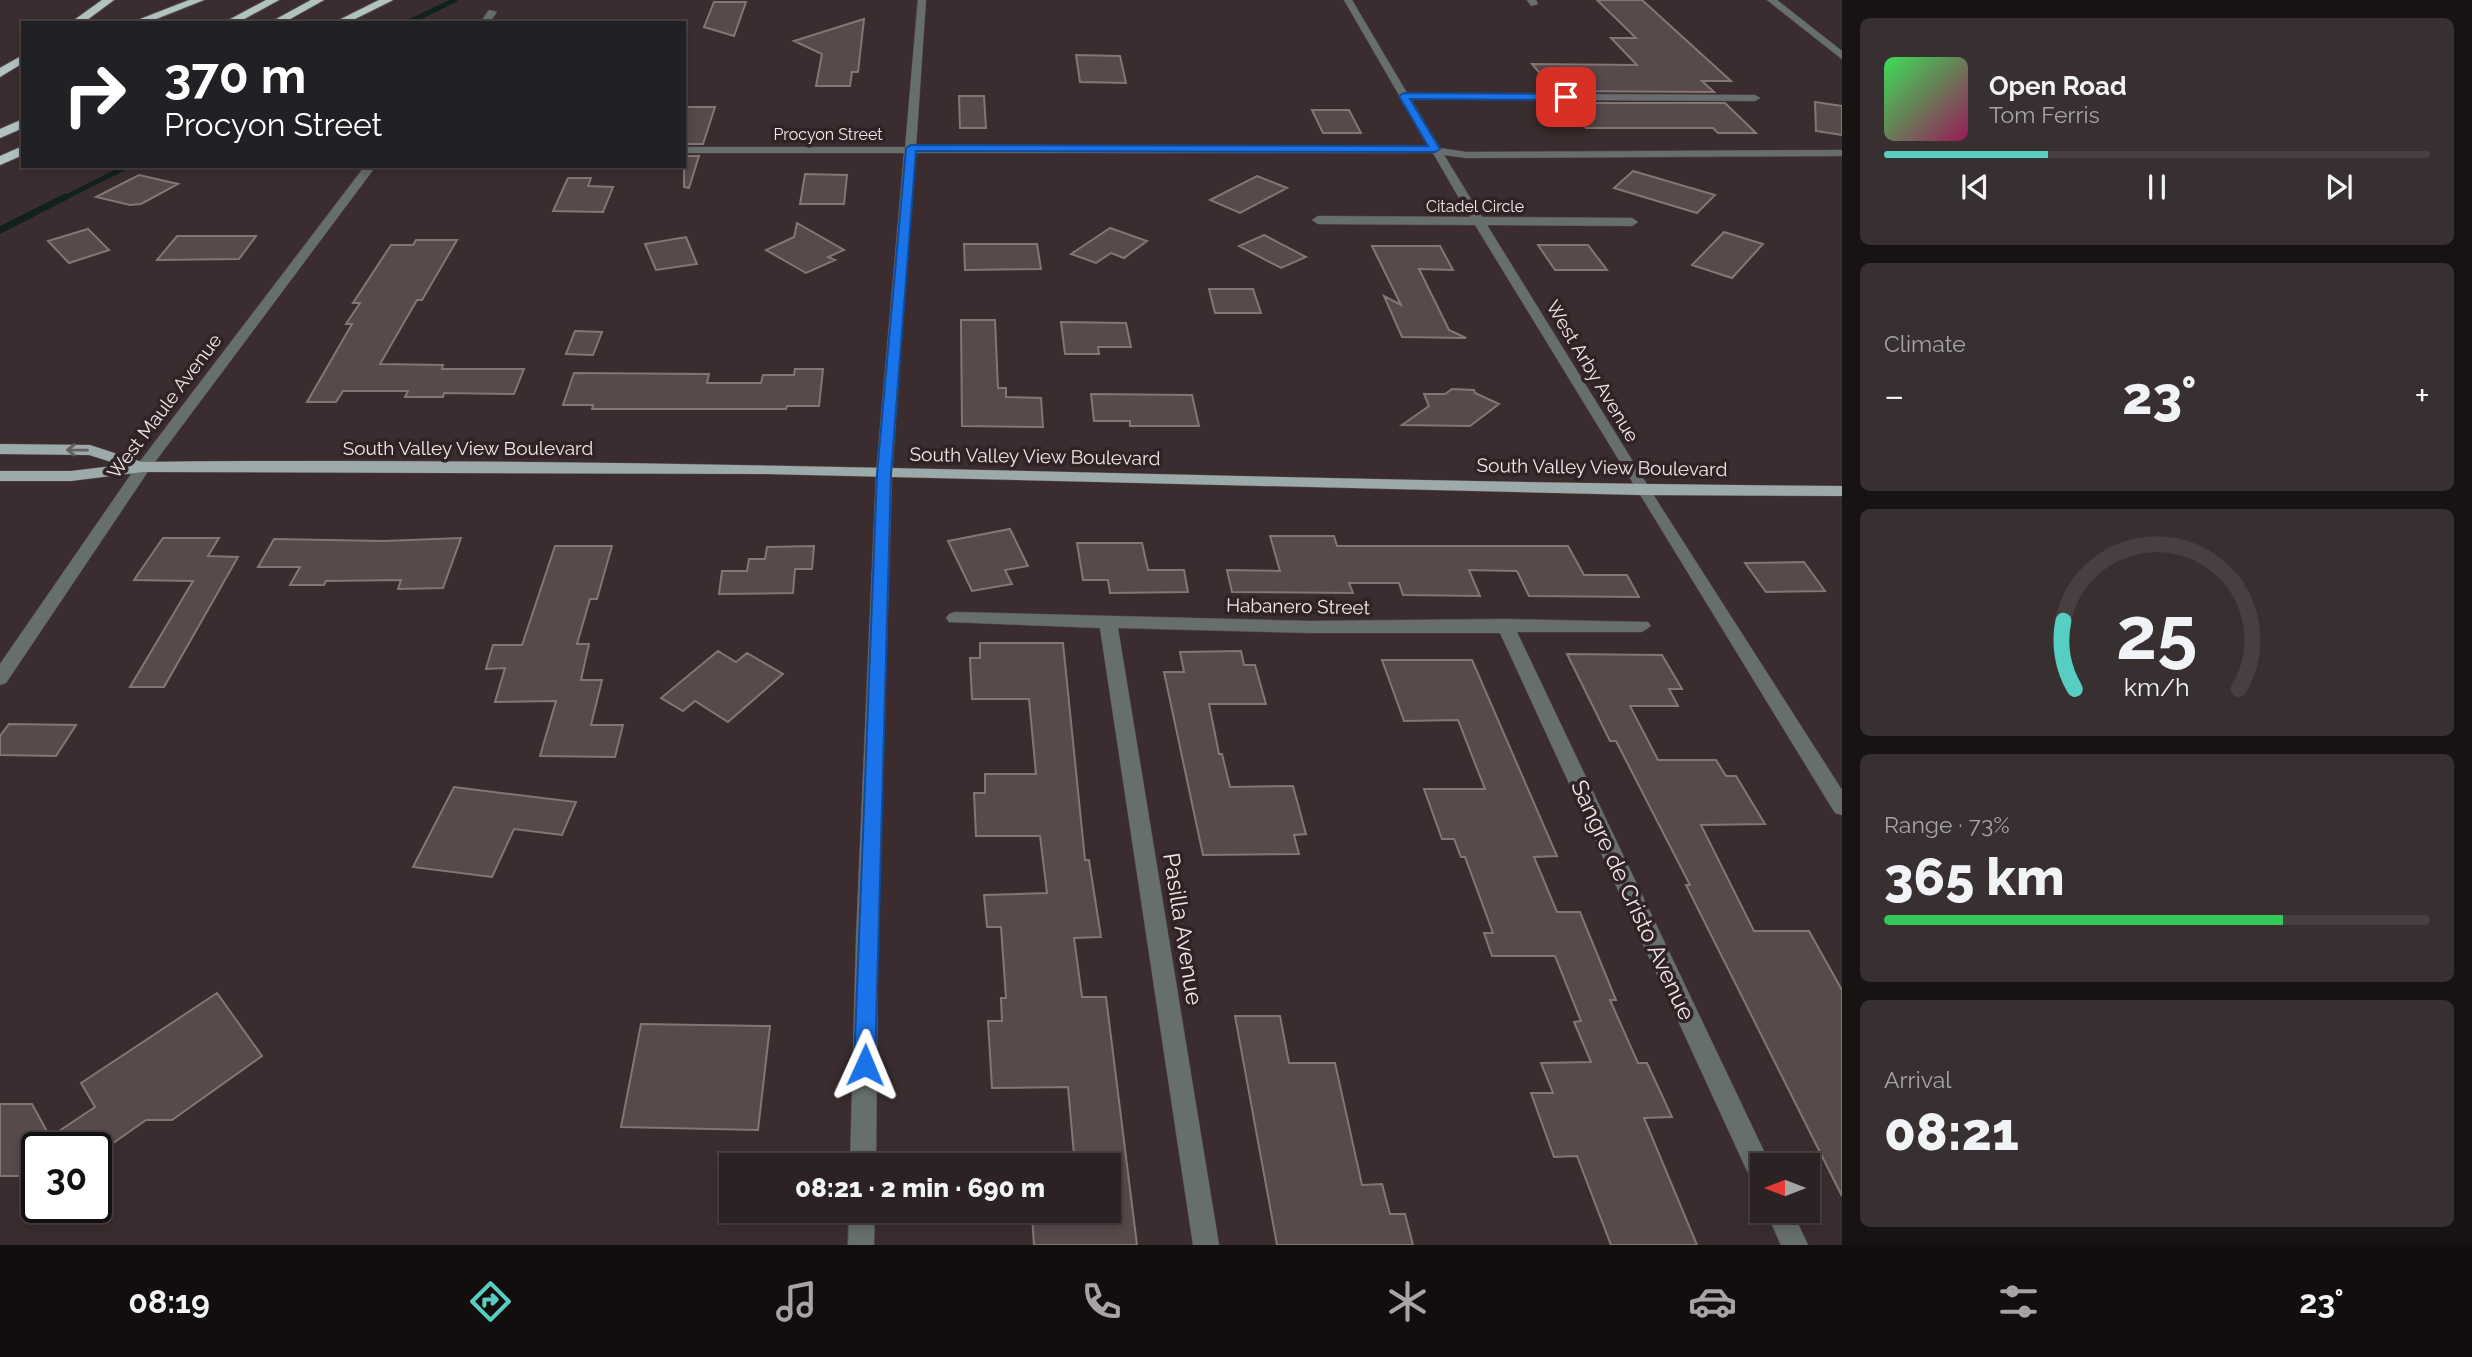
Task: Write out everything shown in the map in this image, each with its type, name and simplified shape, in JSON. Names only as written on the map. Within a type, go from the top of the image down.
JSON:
[{"type":"highway","points":[[70,21],[96,0]]},
{"type":"highway","points":[[78,21],[108,0]]},
{"type":"highway","points":[[141,21],[199,0]]},
{"type":"highway","points":[[232,21],[274,0]]},
{"type":"highway","points":[[278,21],[318,0]]},
{"type":"highway","points":[[342,21],[388,0]]},
{"type":"highway","points":[[0,74],[21,59]]},
{"type":"highway","points":[[0,74],[21,66]]},
{"type":"highway","points":[[0,134],[21,124]]},
{"type":"highway","points":[[0,161],[21,151]]},
{"type":"highway","points":[[0,176],[21,167]]},
{"type":"main road","name":"South Valley View Boulevard","points":[[0,449],[90,450],[143,467]]},
{"type":"main road","name":"South Valley View Boulevard","points":[[0,476],[71,476],[143,467],[766,469],[884,474],[1842,491]]},
{"type":"street","points":[[863,1153],[867,939],[884,474],[922,0]]},
{"type":"street","name":"West Arby Avenue","points":[[1348,0],[1640,489],[1842,807]]},
{"type":"street","points":[[1771,0],[1842,56]]},
{"type":"street","points":[[485,21],[492,12]]},
{"type":"street","points":[[1404,96],[1755,98]]},
{"type":"street","name":"Procyon Street","points":[[686,150],[1435,149],[1466,155],[1842,152]]},
{"type":"street","name":"West Maule Avenue","points":[[0,678],[143,467],[369,168]]},
{"type":"street","name":"Citadel Circle","points":[[1318,220],[1632,222]]},
{"type":"street","name":"Habanero Street","points":[[955,618],[1310,627],[1642,626]]},
{"type":"street","name":"Pasilla Avenue","points":[[1108,622],[1206,1245]]},
{"type":"street","name":"Sangre de Cristo Avenue","points":[[1505,625],[1752,1153]]},
{"type":"street","points":[[861,1245],[862,1223]]},
{"type":"street","points":[[1785,1223],[1795,1245]]},
{"type":"building","points":[[1597,0],[1642,0],[1731,81],[1702,81],[1714,92],[1555,91],[1532,64],[1637,65],[1611,38],[1636,38]]},
{"type":"building","points":[[714,2],[746,2],[734,36],[704,27]]},
{"type":"building","points":[[864,19],[858,72],[852,72],[850,86],[816,86],[822,54],[794,41]]},
{"type":"building","points":[[1076,55],[1120,56],[1126,83],[1080,82]]},
{"type":"building","points":[[959,96],[984,96],[986,128],[960,128]]},
{"type":"building","points":[[1815,102],[1842,106],[1842,135],[1816,131]]},
{"type":"building","points":[[1565,103],[1725,103],[1756,133],[1718,133],[1713,128],[1586,128]]},
{"type":"building","points":[[686,107],[715,107],[703,144],[686,144]]},
{"type":"building","points":[[1312,110],[1349,110],[1361,133],[1323,133]]},
{"type":"building","points":[[686,156],[699,156],[689,188],[684,187]]},
{"type":"building","points":[[1633,171],[1715,195],[1697,213],[1614,188]]},
{"type":"building","points":[[805,174],[847,175],[844,204],[800,204]]},
{"type":"building","points":[[139,175],[178,184],[141,204],[130,205],[96,197]]},
{"type":"building","points":[[1257,176],[1287,188],[1240,213],[1210,200]]},
{"type":"building","points":[[568,178],[591,178],[588,186],[613,187],[603,212],[553,211]]},
{"type":"building","points":[[797,223],[844,250],[828,257],[835,260],[806,273],[766,250],[794,237]]},
{"type":"building","points":[[1110,228],[1147,241],[1124,258],[1111,253],[1096,263],[1071,254]]},
{"type":"building","points":[[88,229],[109,250],[69,263],[48,241]]},
{"type":"building","points":[[1724,232],[1763,244],[1732,278],[1692,265]]},
{"type":"building","points":[[1264,235],[1306,257],[1281,268],[1239,246]]},
{"type":"building","points":[[177,236],[256,236],[239,259],[157,260]]},
{"type":"building","points":[[686,237],[697,264],[656,270],[645,244]]},
{"type":"building","points":[[416,240],[457,240],[422,300],[417,300],[380,364],[443,365],[442,369],[524,369],[514,394],[444,393],[443,397],[405,397],[408,391],[343,391],[336,402],[307,402],[352,324],[346,324],[360,303],[353,303],[391,245],[413,245]]},
{"type":"building","points":[[964,244],[1037,244],[1041,269],[965,270]]},
{"type":"building","points":[[1538,245],[1588,245],[1607,270],[1555,270]]},
{"type":"building","points":[[1372,246],[1440,246],[1453,270],[1419,269],[1449,330],[1466,338],[1402,337],[1384,296],[1401,305]]},
{"type":"building","points":[[1209,289],[1253,289],[1261,313],[1215,313]]},
{"type":"building","points":[[961,320],[995,320],[998,388],[1006,388],[1006,397],[1041,398],[1043,427],[962,426]]},
{"type":"building","points":[[1061,322],[1126,323],[1131,347],[1098,347],[1099,354],[1065,354]]},
{"type":"building","points":[[575,331],[602,332],[593,355],[566,354]]},
{"type":"building","points":[[795,369],[823,369],[819,406],[787,406],[786,409],[592,409],[593,405],[563,405],[574,373],[709,374],[707,383],[761,383],[763,375],[794,375]]},
{"type":"building","points":[[1452,389],[1474,390],[1475,393],[1499,404],[1470,426],[1402,425],[1429,406],[1424,394],[1445,394]]},
{"type":"building","points":[[1091,394],[1192,395],[1199,426],[1130,426],[1130,421],[1094,421]]},
{"type":"building","points":[[1010,529],[1028,566],[1005,570],[1012,584],[972,591],[948,541]]},
{"type":"building","points":[[1270,536],[1334,536],[1337,546],[1568,546],[1584,575],[1627,575],[1639,597],[1529,596],[1517,571],[1469,570],[1480,596],[1403,595],[1399,583],[1349,583],[1353,593],[1232,592],[1227,570],[1280,571]]},
{"type":"building","points":[[163,538],[219,538],[208,556],[238,557],[164,687],[130,687],[193,581],[134,580]]},
{"type":"building","points":[[461,538],[443,588],[398,589],[401,580],[326,581],[324,585],[290,585],[300,567],[258,567],[274,539],[384,541]]},
{"type":"building","points":[[1077,543],[1142,543],[1148,570],[1184,570],[1188,592],[1110,593],[1108,580],[1083,580]]},
{"type":"building","points":[[555,546],[612,546],[597,599],[590,599],[577,644],[589,644],[581,680],[602,680],[591,725],[623,725],[615,757],[540,756],[556,701],[495,702],[505,668],[486,669],[493,645],[522,645]]},
{"type":"building","points":[[814,546],[812,569],[795,569],[793,593],[719,594],[722,571],[747,571],[749,559],[765,559],[767,547]]},
{"type":"building","points":[[1804,562],[1825,591],[1766,592],[1745,563]]},
{"type":"building","points":[[980,643],[1063,643],[1085,860],[1089,860],[1101,937],[1074,938],[1082,997],[1106,997],[1137,1245],[1034,1245],[1032,1223],[1121,1223],[1121,1153],[1074,1153],[1068,1087],[992,1088],[988,1021],[1002,1021],[1001,998],[1006,998],[1001,927],[987,927],[984,895],[1047,893],[1040,836],[976,836],[974,793],[985,793],[985,774],[1036,774],[1029,699],[972,699],[970,658],[980,658]]},
{"type":"building","points":[[718,651],[736,662],[747,653],[783,674],[728,722],[695,701],[683,711],[661,698]]},
{"type":"building","points":[[1241,651],[1244,665],[1255,665],[1266,704],[1209,704],[1219,754],[1222,754],[1230,787],[1293,786],[1306,834],[1294,835],[1299,854],[1203,855],[1164,672],[1184,672],[1180,652]]},
{"type":"building","points":[[1567,654],[1662,655],[1682,689],[1669,689],[1678,706],[1630,706],[1658,760],[1716,760],[1726,776],[1736,776],[1765,824],[1701,825],[1754,931],[1809,931],[1842,990],[1842,1196],[1686,885],[1690,885],[1616,741],[1610,741]]},
{"type":"building","points":[[1382,660],[1472,660],[1557,856],[1534,857],[1557,912],[1580,912],[1616,1000],[1610,1000],[1638,1063],[1647,1063],[1672,1117],[1644,1118],[1697,1245],[1611,1245],[1577,1156],[1554,1157],[1531,1093],[1553,1093],[1541,1063],[1591,1062],[1574,1022],[1581,1021],[1555,956],[1492,956],[1484,933],[1493,933],[1465,857],[1461,857],[1454,839],[1442,839],[1424,789],[1485,789],[1458,720],[1404,721]]},
{"type":"building","points":[[9,724],[76,725],[56,756],[0,755],[0,736]]},
{"type":"building","points":[[454,787],[576,802],[562,835],[514,829],[492,877],[413,867]]},
{"type":"building","points":[[217,993],[262,1056],[172,1120],[146,1120],[112,1144],[112,1132],[58,1132],[95,1107],[81,1083]]},
{"type":"building","points":[[1235,1016],[1280,1016],[1289,1063],[1335,1063],[1362,1185],[1382,1184],[1390,1214],[1405,1214],[1413,1245],[1277,1245]]},
{"type":"building","points":[[641,1024],[770,1026],[758,1130],[621,1127]]},
{"type":"building","points":[[0,1104],[32,1104],[47,1132],[21,1132],[21,1176],[0,1176]]},
{"type":"waterway","points":[[411,21],[455,0]]},
{"type":"waterway","points":[[62,199],[124,168]]},
{"type":"waterway","points":[[0,230],[65,197]]},
{"type":"route","points":[[865,1065],[884,474],[911,148],[1435,149],[1404,96],[1566,97]]}]
